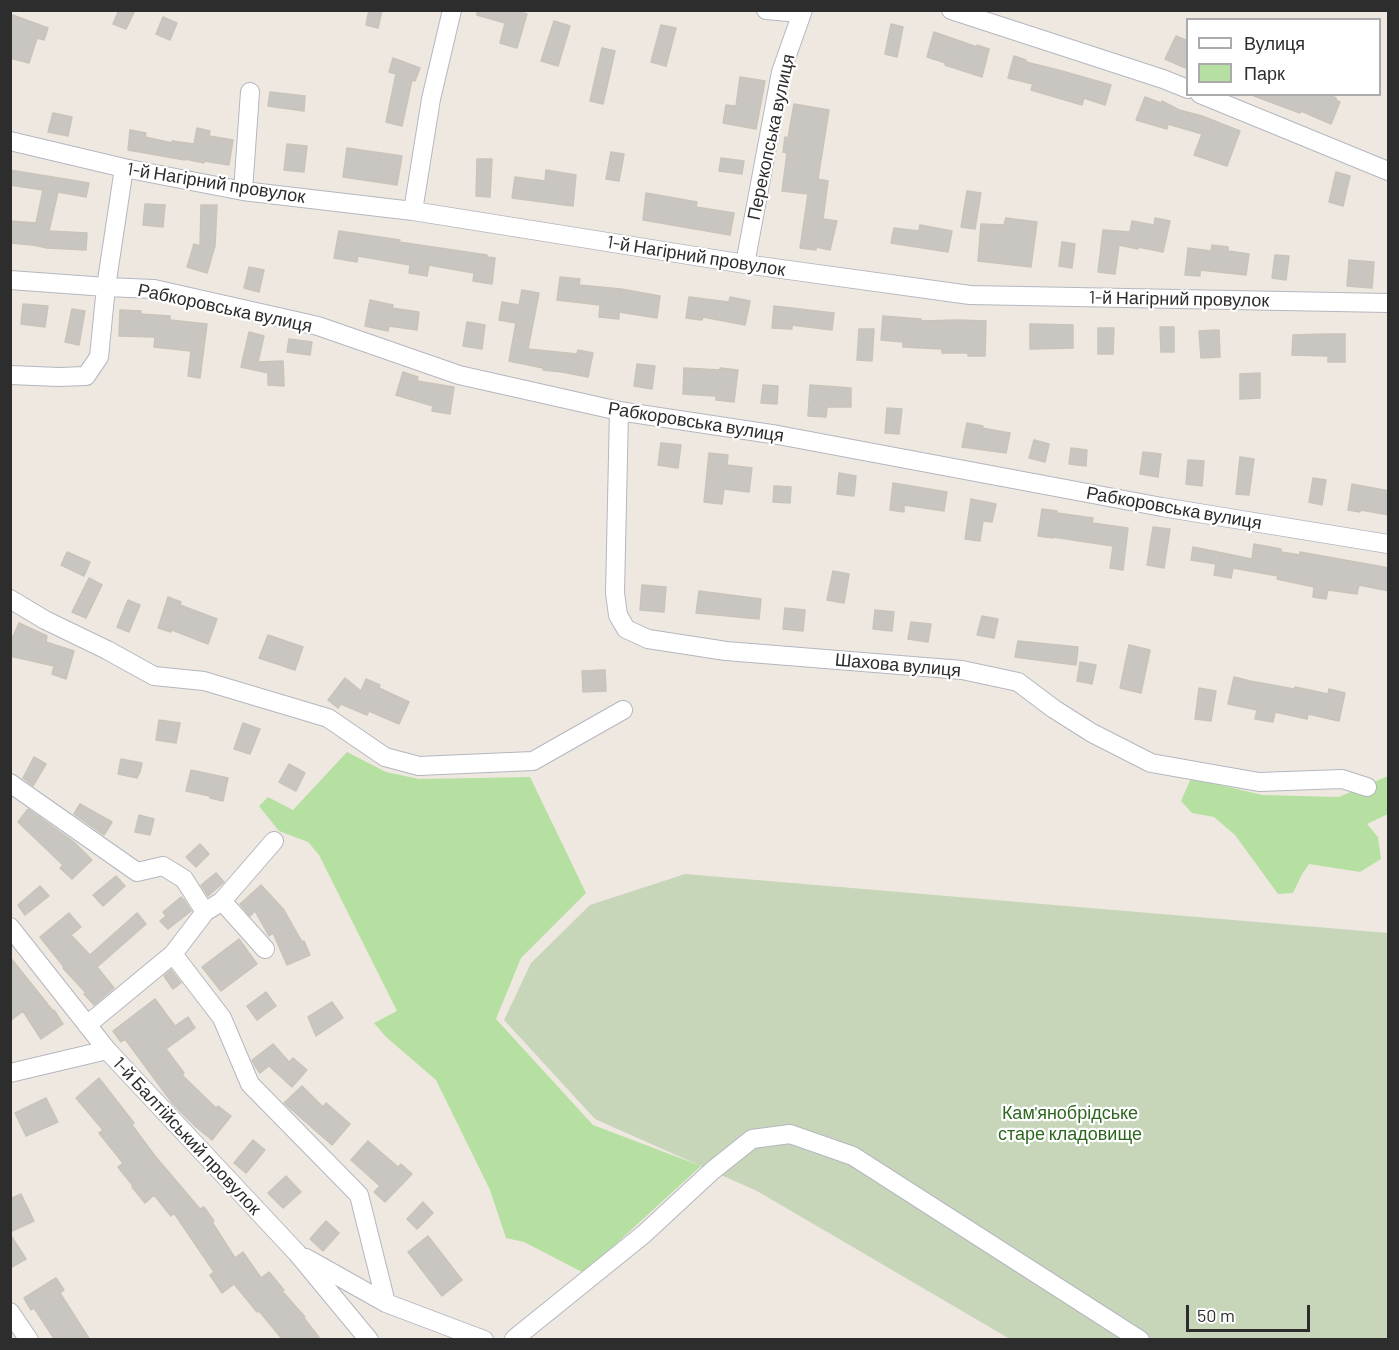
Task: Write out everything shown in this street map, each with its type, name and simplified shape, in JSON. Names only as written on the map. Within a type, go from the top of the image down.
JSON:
[{"type":"street","points":[[413,211],[431,99],[452,10]]},
{"type":"street","points":[[766,10],[789,12],[792,10]]},
{"type":"street","name":"Перекопська вулиця","points":[[745,264],[781,72],[803,10]]},
{"type":"street","points":[[951,10],[1186,88]]},
{"type":"street","points":[[243,191],[250,92]]},
{"type":"street","points":[[1205,96],[1389,171]]},
{"type":"street","name":"1-й Нагірний провулок","points":[[10,141],[123,168],[243,191],[413,211],[745,264],[970,295],[1389,303]]},
{"type":"street","points":[[10,375],[86,376],[99,357],[106,287],[123,168]]},
{"type":"street","name":"Рабкоровська вулиця","points":[[10,280],[154,289],[318,326],[459,375],[619,411],[778,435],[1162,507],[1389,544]]},
{"type":"street","name":"Шахова вулиця","points":[[619,411],[615,593],[618,615],[626,629],[648,639],[726,651],[962,670],[1018,682],[1054,709],[1092,733],[1151,763],[1259,782],[1342,779],[1367,787]]},
{"type":"street","points":[[10,599],[45,620],[154,676],[204,681],[328,718],[385,757],[418,766],[533,761],[623,710]]},
{"type":"street","points":[[10,783],[137,872],[163,866],[184,879],[205,912]]},
{"type":"street","points":[[87,1025],[172,954],[205,912],[222,901],[274,841]]},
{"type":"street","points":[[222,901],[266,950]]},
{"type":"street","name":"1-й Балтійський провулок","points":[[10,927],[107,1050],[297,1253],[369,1340]]},
{"type":"street","points":[[172,954],[222,1018],[250,1084],[359,1195],[386,1303]]},
{"type":"street","points":[[10,1073],[107,1050]]},
{"type":"street","points":[[513,1339],[644,1234],[752,1139],[790,1134],[854,1156],[1140,1340]]},
{"type":"street","points":[[297,1253],[386,1303],[484,1340]]},
{"type":"street","points":[[10,1312],[29,1340]]},
{"type":"green space","points":[[347,752],[386,772],[419,779],[530,777],[586,893],[521,958],[496,1019],[593,1125],[701,1166],[584,1273],[524,1242],[506,1238],[490,1190],[436,1080],[386,1037],[374,1023],[397,1011],[319,855],[308,842],[279,831],[259,806],[268,797],[293,810]]},
{"type":"green space","points":[[1388,776],[1388,814],[1367,824],[1378,837],[1381,859],[1360,872],[1309,864],[1293,893],[1278,894],[1235,835],[1214,817],[1192,813],[1181,801],[1191,778],[1262,795],[1339,797]]},
{"type":"green space","name":"Кам'янобрідське старе кладовище","points":[[685,874],[1388,933],[1388,1339],[1010,1339],[757,1191],[595,1119],[504,1020],[531,963],[590,905]]},
{"type":"building","points":[[119,10],[135,10],[126,29],[113,24]]},
{"type":"building","points":[[369,10],[382,10],[378,28],[366,25]]},
{"type":"building","points":[[477,10],[513,10],[527,14],[517,48],[500,43],[505,23],[477,15]]},
{"type":"building","points":[[10,14],[48,28],[44,40],[37,38],[29,63],[10,58]]},
{"type":"building","points":[[163,17],[177,23],[170,40],[156,34]]},
{"type":"building","points":[[554,21],[570,26],[558,66],[541,61]]},
{"type":"building","points":[[891,24],[903,27],[897,57],[885,54]]},
{"type":"building","points":[[661,25],[676,28],[666,66],[651,62]]},
{"type":"building","points":[[934,32],[989,49],[982,77],[927,57]]},
{"type":"building","points":[[1176,36],[1186,40],[1186,68],[1165,59]]},
{"type":"building","points":[[602,48],[615,51],[603,104],[590,101]]},
{"type":"building","points":[[1014,56],[1026,62],[1111,85],[1105,105],[1084,98],[1082,105],[1031,90],[1033,84],[1008,78]]},
{"type":"building","points":[[393,58],[420,68],[415,81],[412,80],[402,126],[386,122],[396,74],[389,72]]},
{"type":"building","points":[[740,77],[765,81],[756,129],[723,123],[726,105],[736,106]]},
{"type":"building","points":[[270,92],[305,96],[304,111],[268,106]]},
{"type":"building","points":[[1254,96],[1332,96],[1340,102],[1331,124],[1301,111],[1300,113]]},
{"type":"building","points":[[1145,97],[1161,103],[1162,101],[1179,110],[1202,116],[1240,131],[1227,166],[1194,155],[1202,134],[1168,124],[1167,129],[1136,120]]},
{"type":"building","points":[[794,104],[829,110],[818,179],[828,181],[823,219],[837,221],[830,250],[816,247],[816,250],[800,248],[808,194],[782,191],[787,153],[783,152],[785,137],[788,138]]},
{"type":"building","points":[[53,113],[72,117],[68,136],[48,132]]},
{"type":"building","points":[[197,128],[210,131],[209,136],[233,140],[229,165],[128,150],[130,130],[146,133],[145,137],[172,143],[172,141],[194,144]]},
{"type":"building","points":[[287,144],[307,146],[304,172],[284,170]]},
{"type":"building","points":[[347,148],[402,156],[397,185],[343,177]]},
{"type":"building","points":[[611,152],[624,154],[619,181],[606,179]]},
{"type":"building","points":[[721,158],[744,161],[742,174],[719,171]]},
{"type":"building","points":[[477,159],[492,159],[490,197],[476,196]]},
{"type":"building","points":[[10,170],[89,183],[86,197],[58,192],[49,231],[87,233],[86,250],[10,243],[10,221],[36,223],[43,190],[10,185]]},
{"type":"building","points":[[546,170],[576,175],[573,206],[512,198],[515,177],[545,181]]},
{"type":"building","points":[[1336,172],[1350,176],[1343,206],[1329,202]]},
{"type":"building","points":[[967,191],[981,193],[975,229],[961,227]]},
{"type":"building","points":[[646,193],[697,202],[696,207],[734,213],[730,235],[643,220]]},
{"type":"building","points":[[145,204],[165,205],[163,227],[143,225]]},
{"type":"building","points":[[201,205],[217,205],[215,246],[207,273],[187,267],[194,244],[200,246]]},
{"type":"building","points":[[1006,218],[1037,222],[1031,267],[978,261],[981,224],[1004,225]]},
{"type":"building","points":[[1155,218],[1170,221],[1163,252],[1119,245],[1115,274],[1098,272],[1103,230],[1130,232],[1132,221],[1154,225]]},
{"type":"building","points":[[920,225],[952,231],[948,252],[891,243],[894,228],[919,231]]},
{"type":"building","points":[[339,231],[487,255],[487,257],[495,258],[492,284],[473,281],[474,273],[429,265],[427,276],[409,273],[410,265],[358,256],[357,262],[334,258]]},
{"type":"building","points":[[1062,242],[1075,244],[1072,268],[1059,266]]},
{"type":"building","points":[[1212,245],[1228,247],[1228,251],[1249,254],[1246,275],[1200,270],[1200,276],[1185,275],[1188,248],[1211,251]]},
{"type":"building","points":[[1275,255],[1289,256],[1286,280],[1272,278]]},
{"type":"building","points":[[1349,260],[1374,262],[1372,288],[1347,286]]},
{"type":"building","points":[[249,267],[264,270],[259,292],[244,288]]},
{"type":"building","points":[[560,277],[580,279],[579,285],[660,296],[657,318],[619,312],[619,319],[599,317],[600,305],[557,300]]},
{"type":"building","points":[[522,290],[539,293],[528,349],[577,354],[578,350],[593,353],[588,377],[543,370],[543,368],[509,361],[516,323],[499,320],[502,302],[519,305]]},
{"type":"building","points":[[689,297],[729,302],[730,297],[750,301],[745,325],[703,317],[702,320],[686,318]]},
{"type":"building","points":[[370,300],[393,305],[392,308],[419,312],[417,330],[389,326],[388,331],[365,326]]},
{"type":"building","points":[[23,304],[48,306],[45,327],[21,324]]},
{"type":"building","points":[[774,306],[834,313],[832,330],[792,325],[792,329],[772,328]]},
{"type":"building","points":[[72,309],[85,311],[79,345],[65,342]]},
{"type":"building","points":[[120,310],[141,311],[141,314],[170,316],[170,320],[207,324],[200,378],[188,376],[191,351],[154,347],[155,337],[119,336]]},
{"type":"building","points":[[883,316],[921,319],[921,321],[986,321],[985,356],[968,356],[968,353],[942,353],[942,349],[903,347],[903,342],[881,340]]},
{"type":"building","points":[[467,322],[485,325],[482,349],[463,346]]},
{"type":"building","points":[[1030,324],[1073,325],[1073,348],[1030,349]]},
{"type":"building","points":[[1160,327],[1174,327],[1174,352],[1161,352]]},
{"type":"building","points":[[1098,328],[1114,328],[1113,354],[1098,354]]},
{"type":"building","points":[[859,329],[874,329],[872,361],[857,360]]},
{"type":"building","points":[[1219,330],[1220,357],[1201,358],[1199,331]]},
{"type":"building","points":[[249,332],[264,336],[258,362],[283,361],[284,386],[268,385],[268,373],[241,367]]},
{"type":"building","points":[[1345,334],[1345,362],[1328,362],[1328,356],[1292,355],[1293,335]]},
{"type":"building","points":[[289,339],[312,342],[310,355],[287,352]]},
{"type":"building","points":[[637,364],[655,366],[652,389],[634,386]]},
{"type":"building","points":[[684,368],[738,370],[734,402],[716,400],[716,396],[683,394]]},
{"type":"building","points":[[403,372],[418,377],[417,381],[454,387],[450,414],[432,411],[433,406],[396,395]]},
{"type":"building","points":[[1260,373],[1260,398],[1240,399],[1240,374]]},
{"type":"building","points":[[763,385],[778,386],[777,404],[761,403]]},
{"type":"building","points":[[810,385],[851,388],[851,407],[827,407],[826,417],[808,416]]},
{"type":"building","points":[[887,408],[902,409],[899,434],[885,433]]},
{"type":"building","points":[[967,423],[1010,433],[1006,453],[962,447]]},
{"type":"building","points":[[1034,440],[1049,444],[1045,462],[1029,458]]},
{"type":"building","points":[[661,443],[681,445],[678,468],[658,465]]},
{"type":"building","points":[[1071,448],[1087,450],[1086,466],[1069,464]]},
{"type":"building","points":[[1143,452],[1161,454],[1158,477],[1140,474]]},
{"type":"building","points":[[709,453],[728,455],[727,465],[752,468],[749,492],[724,489],[722,504],[704,502]]},
{"type":"building","points":[[1240,457],[1254,459],[1249,495],[1236,494]]},
{"type":"building","points":[[1188,460],[1204,461],[1202,486],[1186,484]]},
{"type":"building","points":[[839,473],[856,476],[854,496],[837,494]]},
{"type":"building","points":[[1313,478],[1326,480],[1322,505],[1309,502]]},
{"type":"building","points":[[893,483],[947,492],[944,511],[904,505],[904,512],[890,510]]},
{"type":"building","points":[[1352,484],[1389,491],[1389,515],[1348,510]]},
{"type":"building","points":[[774,486],[791,487],[790,503],[773,502]]},
{"type":"building","points":[[971,499],[996,504],[992,522],[983,521],[980,541],[965,539]]},
{"type":"building","points":[[1042,509],[1093,518],[1092,523],[1128,528],[1123,570],[1110,568],[1113,546],[1038,536]]},
{"type":"building","points":[[1153,527],[1170,529],[1164,568],[1147,565]]},
{"type":"building","points":[[1254,544],[1281,549],[1281,552],[1300,555],[1300,552],[1389,568],[1389,591],[1359,585],[1357,594],[1328,590],[1326,599],[1313,597],[1314,587],[1277,579],[1278,576],[1233,568],[1231,578],[1214,575],[1216,564],[1191,560],[1193,547],[1252,559]]},
{"type":"building","points":[[67,552],[90,562],[84,576],[61,565]]},
{"type":"building","points":[[833,571],[849,574],[844,603],[827,600]]},
{"type":"building","points":[[89,578],[102,585],[86,618],[72,612]]},
{"type":"building","points":[[642,585],[666,587],[664,612],[640,610]]},
{"type":"building","points":[[699,591],[761,599],[759,619],[696,613]]},
{"type":"building","points":[[168,597],[181,602],[180,605],[217,619],[208,644],[172,630],[171,632],[158,628]]},
{"type":"building","points":[[128,600],[140,605],[129,632],[117,627]]},
{"type":"building","points":[[785,608],[805,610],[803,631],[783,629]]},
{"type":"building","points":[[875,610],[894,612],[892,631],[873,629]]},
{"type":"building","points":[[982,616],[998,619],[994,638],[977,635]]},
{"type":"building","points":[[911,622],[931,624],[928,642],[908,639]]},
{"type":"building","points":[[19,623],[47,636],[46,642],[74,651],[66,679],[52,674],[54,666],[10,656],[10,643]]},
{"type":"building","points":[[268,635],[303,647],[295,670],[259,658]]},
{"type":"building","points":[[1018,641],[1078,647],[1076,665],[1015,657]]},
{"type":"building","points":[[1129,645],[1150,650],[1141,693],[1120,688]]},
{"type":"building","points":[[1080,662],[1096,665],[1092,684],[1077,681]]},
{"type":"building","points":[[605,670],[606,691],[583,692],[582,671]]},
{"type":"building","points":[[1234,677],[1328,694],[1329,689],[1345,693],[1339,721],[1308,714],[1307,719],[1275,712],[1273,722],[1255,719],[1257,710],[1228,704]]},
{"type":"building","points":[[345,678],[361,691],[366,679],[380,685],[379,688],[409,702],[399,724],[369,711],[367,715],[341,704],[338,708],[328,700]]},
{"type":"building","points":[[1199,688],[1216,691],[1211,721],[1195,719]]},
{"type":"building","points":[[159,720],[180,723],[176,743],[156,740]]},
{"type":"building","points":[[243,723],[260,729],[250,754],[234,749]]},
{"type":"building","points":[[34,757],[46,764],[33,786],[23,778]]},
{"type":"building","points":[[121,759],[142,763],[137,778],[118,774]]},
{"type":"building","points":[[289,764],[305,773],[296,791],[279,782]]},
{"type":"building","points":[[191,770],[228,778],[223,801],[186,791]]},
{"type":"building","points":[[80,804],[112,822],[104,835],[74,814]]},
{"type":"building","points":[[28,809],[74,842],[92,860],[72,879],[60,868],[63,865],[18,822]]},
{"type":"building","points":[[139,815],[154,819],[150,835],[135,832]]},
{"type":"building","points":[[200,844],[209,854],[196,867],[186,857]]},
{"type":"building","points":[[216,873],[224,882],[208,896],[201,885]]},
{"type":"building","points":[[116,876],[125,886],[103,906],[93,895]]},
{"type":"building","points":[[261,885],[284,910],[302,942],[304,941],[310,955],[287,965],[273,933],[269,936],[255,911],[250,916],[240,904]]},
{"type":"building","points":[[40,886],[49,896],[25,915],[18,905]]},
{"type":"building","points":[[181,897],[191,911],[168,929],[160,921],[166,916],[163,912]]},
{"type":"building","points":[[69,913],[81,927],[71,935],[90,955],[137,913],[146,924],[97,967],[114,988],[94,1005],[40,937]]},
{"type":"building","points":[[239,939],[257,964],[221,991],[202,967]]},
{"type":"building","points":[[10,957],[63,1024],[41,1039],[23,1011],[10,1021]]},
{"type":"building","points":[[171,970],[181,983],[173,989],[164,976]]},
{"type":"building","points":[[266,992],[276,1006],[257,1020],[247,1006]]},
{"type":"building","points":[[155,999],[175,1026],[188,1017],[195,1028],[166,1049],[184,1073],[182,1075],[216,1108],[218,1106],[231,1116],[212,1140],[173,1104],[125,1039],[121,1042],[113,1031]]},
{"type":"building","points":[[332,1002],[343,1018],[316,1036],[308,1017]]},
{"type":"building","points":[[273,1044],[289,1062],[293,1058],[307,1070],[292,1087],[269,1066],[260,1073],[252,1060]]},
{"type":"building","points":[[99,1078],[134,1123],[132,1125],[155,1156],[200,1209],[204,1207],[235,1258],[243,1252],[261,1278],[269,1272],[321,1340],[283,1340],[234,1284],[222,1293],[210,1275],[214,1272],[174,1213],[171,1216],[154,1195],[145,1203],[118,1167],[123,1163],[99,1133],[103,1130],[76,1098]]},
{"type":"building","points":[[302,1086],[323,1107],[326,1103],[350,1124],[332,1145],[284,1103]]},
{"type":"building","points":[[46,1098],[58,1122],[26,1136],[15,1113]]},
{"type":"building","points":[[253,1140],[265,1150],[246,1173],[234,1163]]},
{"type":"building","points":[[368,1141],[398,1167],[401,1164],[412,1174],[385,1202],[374,1192],[380,1186],[351,1160]]},
{"type":"building","points":[[286,1176],[301,1192],[283,1208],[268,1193]]},
{"type":"building","points":[[21,1194],[34,1221],[10,1232],[10,1199]]},
{"type":"building","points":[[423,1202],[433,1213],[417,1229],[407,1219]]},
{"type":"building","points":[[326,1221],[339,1233],[323,1251],[310,1239]]},
{"type":"building","points":[[10,1234],[26,1259],[10,1268]]},
{"type":"building","points":[[428,1236],[462,1280],[442,1296],[408,1252]]},
{"type":"building","points":[[56,1278],[64,1290],[60,1293],[90,1340],[55,1340],[34,1308],[31,1310],[24,1298]]}]
